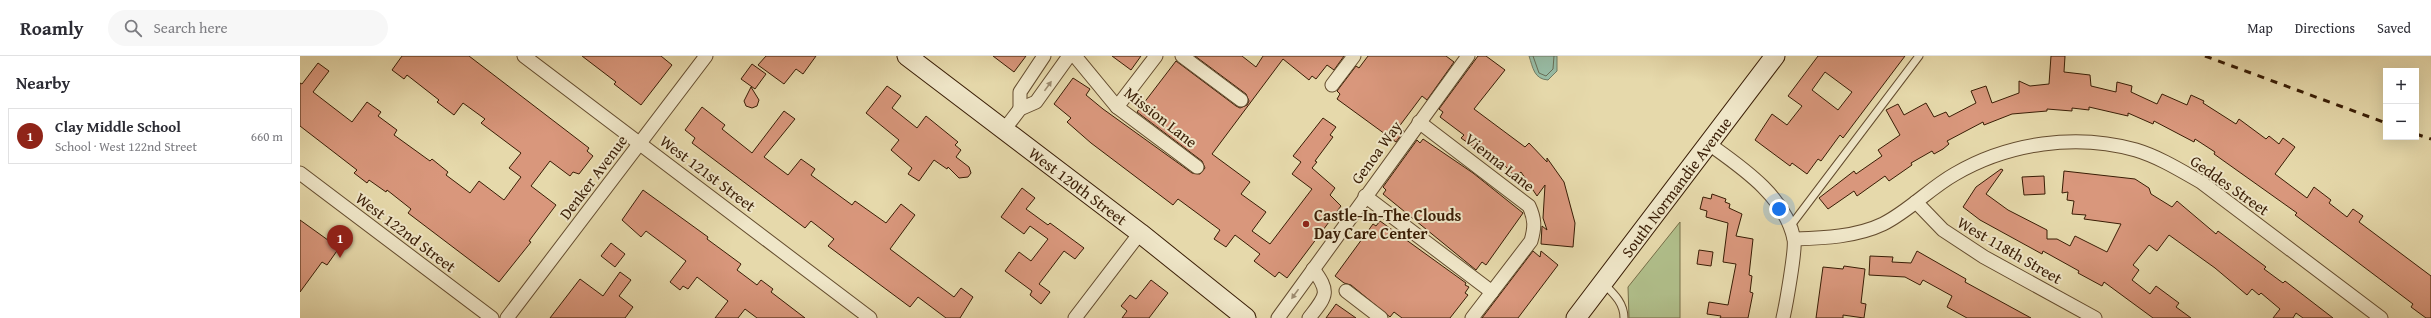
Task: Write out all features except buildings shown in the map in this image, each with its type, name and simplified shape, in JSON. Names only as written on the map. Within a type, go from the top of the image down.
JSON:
[{"type":"street","name":"West 121st Street","points":[[524,56],[870,318]]},
{"type":"street","name":"Denker Avenue","points":[[508,318],[706,56]]},
{"type":"street","name":"West 120th Street","points":[[907,56],[1140,233],[1246,318]]},
{"type":"street","points":[[1020,109],[1020,92],[1044,56]]},
{"type":"street","points":[[1004,130],[1020,109],[1036,102],[1069,56]]},
{"type":"street","name":"Mission Lane","points":[[1075,56],[1117,107],[1197,167]]},
{"type":"street","points":[[1117,107],[1156,56]]},
{"type":"street","points":[[1182,56],[1241,100]]},
{"type":"street","points":[[1332,85],[1354,56]]},
{"type":"street","name":"Genoa Way","points":[[1278,318],[1468,56]]},
{"type":"street","name":"South Normandie Avenue","points":[[1576,318],[1775,56]]},
{"type":"street","name":"Vienna Lane","points":[[1419,122],[1529,206],[1534,217],[1534,229],[1531,241],[1472,318]]},
{"type":"street","name":"Geddes Street","points":[[1792,234],[1854,234],[1882,224],[1916,202],[1954,174],[2005,152],[2040,144],[2077,142],[2108,144],[2137,150],[2172,165],[2201,182],[2381,318]]},
{"type":"street","points":[[1709,144],[1749,174],[1769,194],[1784,215],[1792,234],[1783,318]]},
{"type":"street","name":"West 122nd Street","points":[[300,173],[492,318]]},
{"type":"street","points":[[1365,196],[1492,292]]},
{"type":"street","name":"West 118th Street","points":[[1916,202],[1943,230],[1984,258],[2095,318]]},
{"type":"street","points":[[1075,318],[1140,233]]},
{"type":"street","points":[[1309,318],[1326,294],[1325,287],[1313,269]]},
{"type":"street","points":[[1346,291],[1381,318]]},
{"type":"lane","points":[[1792,234],[1919,56]]},
{"type":"lane","points":[[1602,283],[1617,298],[1624,311],[1624,318]]},
{"type":"shaded area","points":[[1680,222],[1680,318],[1629,318],[1628,287]]},
{"type":"water","points":[[1529,56],[1557,56],[1557,71],[1548,80],[1540,78],[1533,69]]},
{"type":"railway","points":[[2205,56],[2383,122]]},
{"type":"railway","points":[[2419,135],[2431,139]]},
{"type":"place","name":"Castle-In-The Clouds Day Care Center","points":[[1306,224]]},
{"type":"place","name":"Clay Middle School","points":[[340,258]]}]
